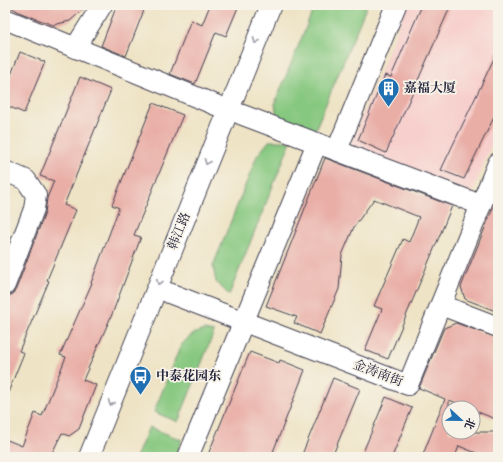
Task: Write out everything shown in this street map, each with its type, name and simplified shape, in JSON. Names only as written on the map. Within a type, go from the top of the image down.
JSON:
[{"type":"street","points":[[76,48],[102,5]]},
{"type":"street","name":"韩江路","points":[[103,457],[169,293],[271,5]]},
{"type":"street","name":"韩江路","points":[[89,457],[234,112],[285,5]]},
{"type":"street","points":[[337,150],[396,5]]},
{"type":"street","points":[[5,19],[234,112],[481,205]]},
{"type":"street","points":[[188,457],[317,143]]},
{"type":"street","name":"金涛南街","points":[[169,293],[408,385],[498,162]]},
{"type":"street","points":[[5,171],[26,180],[36,196],[34,209],[5,285]]},
{"type":"street","points":[[441,305],[498,327]]},
{"type":"shaded area","points":[[407,5],[498,5],[498,128],[472,193],[350,146]]},
{"type":"green space","points":[[315,5],[367,5],[313,135],[277,120],[275,103]]},
{"type":"green space","points":[[269,141],[291,141],[229,295],[216,282],[213,266],[257,156]]},
{"type":"green space","points":[[204,330],[214,332],[178,422],[154,412],[180,347],[190,336]]},
{"type":"green space","points":[[149,427],[182,440],[175,457],[136,457]]},
{"type":"building","points":[[7,5],[88,5],[70,21],[53,25],[21,13]]},
{"type":"building","points":[[117,5],[146,5],[126,56],[101,46]]},
{"type":"building","points":[[210,5],[239,5],[226,36],[216,32],[195,84],[170,74],[191,20],[202,25]]},
{"type":"building","name":"嘉福大厦","points":[[422,5],[451,5],[386,153],[358,140],[385,75],[391,77]]},
{"type":"building","name":"嘉福大厦","points":[[498,50],[498,109],[464,179],[441,170]]},
{"type":"building","points":[[20,52],[45,62],[24,113],[5,105],[5,90]]},
{"type":"building","points":[[80,77],[111,90],[64,205],[76,210],[47,280],[49,281],[19,351],[24,353],[5,400],[5,304],[8,296],[13,294],[16,289],[45,213],[47,198],[54,181],[40,176]]},
{"type":"building","points":[[153,103],[183,115],[134,235],[141,237],[113,312],[83,380],[96,385],[79,429],[69,436],[62,433],[50,457],[5,457],[5,439],[22,446],[35,413],[42,416],[66,357],[60,355],[92,283],[119,208],[112,205]]},
{"type":"building","points":[[325,158],[452,206],[388,359],[365,350],[382,309],[374,306],[403,239],[409,242],[419,217],[374,199],[354,227],[342,255],[339,289],[320,334],[294,323],[297,317],[266,306]]},
{"type":"building","points":[[497,198],[498,312],[465,299],[461,287]]},
{"type":"building","points":[[456,323],[498,338],[498,420],[481,413],[481,400],[445,400],[419,388],[444,328]]},
{"type":"building","points":[[250,352],[279,363],[280,360],[305,370],[271,457],[207,457]]},
{"type":"building","points":[[333,378],[360,389],[332,457],[301,457]]},
{"type":"building","points":[[386,397],[412,408],[392,457],[361,457]]},
{"type":"building","points":[[441,409],[441,440],[481,440],[481,432],[498,432],[498,457],[486,457],[459,446],[455,457],[422,457]]},
{"type":"place","name":"嘉福大厦","points":[[388,108]]},
{"type":"place","name":"中泰花园东","points":[[141,396]]}]
